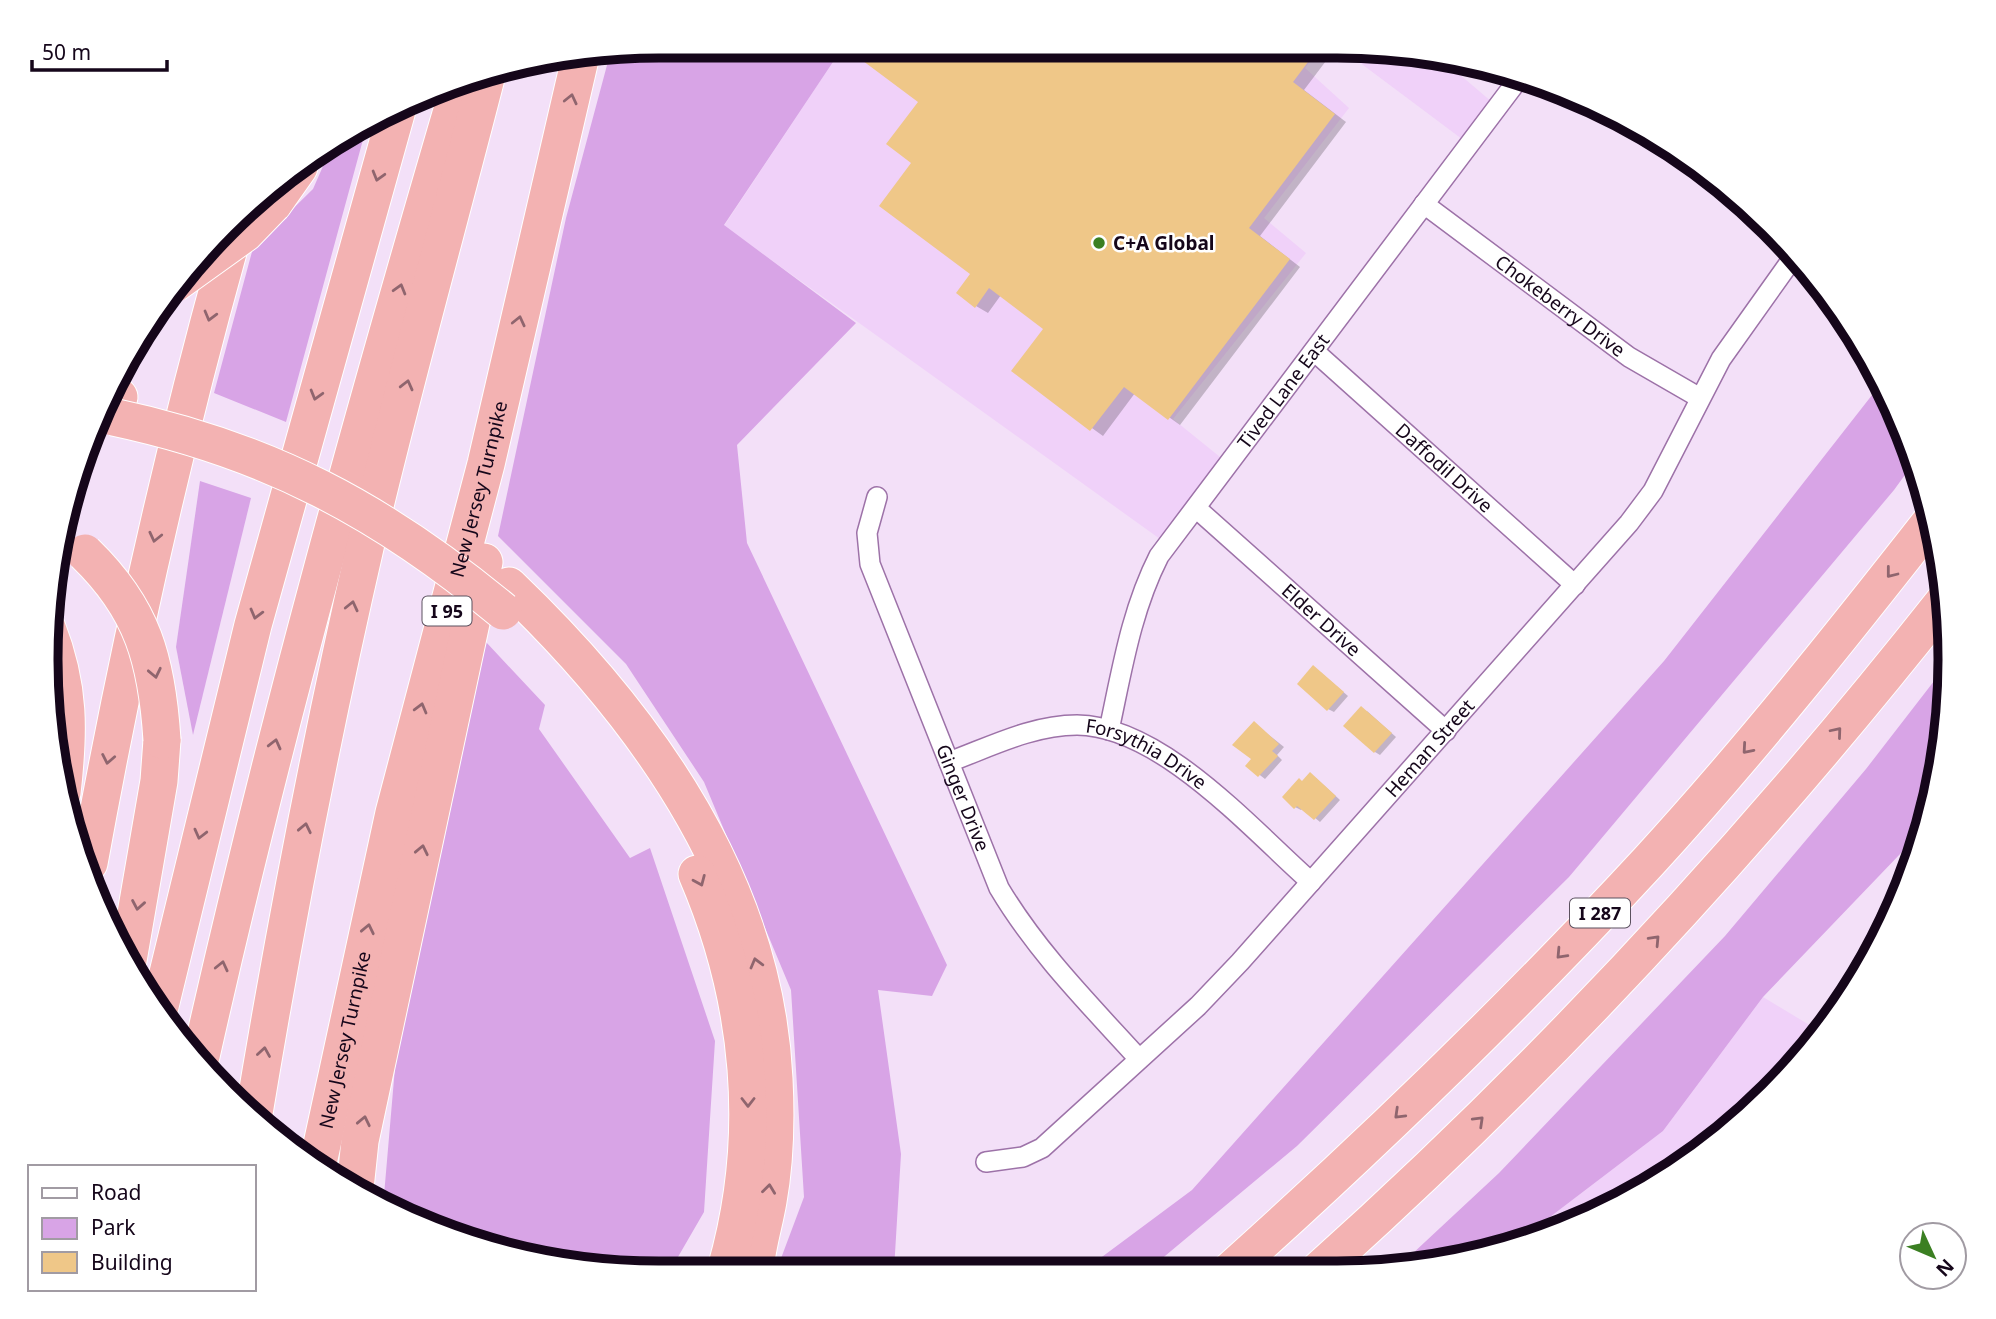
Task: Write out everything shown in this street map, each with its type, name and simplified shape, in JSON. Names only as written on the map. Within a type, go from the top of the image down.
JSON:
[{"type":"highway","name":"New Jersey Turnpike","points":[[320,1156],[394,813],[511,358],[579,63]]},
{"type":"highway","points":[[255,1105],[289,902],[343,646],[367,541],[484,84]]},
{"type":"highway","points":[[202,1050],[241,877],[300,645],[364,410],[457,93]]},
{"type":"highway","points":[[162,998],[257,611],[394,119]]},
{"type":"highway","points":[[215,255],[245,233],[282,191]]},
{"type":"highway","points":[[91,855],[132,640],[171,467],[233,235]]},
{"type":"highway","points":[[356,1179],[360,1141],[512,433],[511,358]]},
{"type":"highway","points":[[114,407],[166,429],[223,446],[322,488],[413,541],[562,637],[641,731],[720,865],[756,961],[766,1007],[774,1079],[774,1141],[768,1199],[748,1261]]},
{"type":"highway","name":"I 287","points":[[1242,1261],[1542,975],[1624,888],[1756,738],[1924,530]]},
{"type":"highway","points":[[75,545],[111,578],[132,610],[150,650],[159,692],[162,740],[159,781],[130,946]]},
{"type":"highway","points":[[506,599],[546,652],[623,743],[659,800],[698,875],[713,914],[731,972],[743,1031],[748,1096],[745,1160],[746,1261]]},
{"type":"highway","name":"I 287","points":[[1329,1261],[1485,1115],[1612,987],[1790,790],[1936,611]]},
{"type":"highway","points":[[58,657],[68,707],[65,751]]},
{"type":"highway","points":[[704,1261],[724,1218],[745,1160]]},
{"type":"street","name":"Tived Lane East","points":[[1108,730],[1133,619],[1143,587],[1159,556],[1514,85]]},
{"type":"street","name":"Chokeberry Drive","points":[[1424,204],[1629,357],[1700,398]]},
{"type":"street","name":"Heman Street","points":[[986,1162],[1023,1157],[1042,1148],[1198,1006],[1446,731],[1576,585],[1653,491],[1700,398],[1743,325],[1789,263]]},
{"type":"street","name":"Daffodil Drive","points":[[1314,351],[1576,585]]},
{"type":"street","name":"Ginger Drive","points":[[877,497],[867,533],[870,564],[999,888],[1020,924],[1139,1059]]},
{"type":"street","name":"Elder Drive","points":[[1196,508],[1446,731]]},
{"type":"street","name":"Forsythia Drive","points":[[949,762],[1020,735],[1048,728],[1077,725],[1108,730],[1165,753],[1311,882]]},
{"type":"shaded area","name":"C+A Global","points":[[836,58],[1312,58],[1305,68],[1349,108],[1264,218],[1306,253],[1173,419],[1225,461],[1167,544],[724,226]]},
{"type":"shaded area","points":[[1354,58],[1453,69],[1499,108],[1470,145]]},
{"type":"shaded area","points":[[1763,997],[1813,1027],[1762,1085],[1703,1137],[1637,1181],[1603,1199],[1539,1226],[1663,1131]]},
{"type":"green space","points":[[836,58],[724,225],[856,323],[737,445],[747,543],[947,965],[932,996],[878,990],[901,1154],[895,1261],[780,1261],[804,1197],[791,990],[704,782],[626,664],[498,536],[566,218],[608,60]]},
{"type":"green space","points":[[364,135],[286,422],[214,393],[253,248],[313,189],[327,158]]},
{"type":"green space","points":[[1875,391],[1908,471],[1569,877],[1297,1146],[1159,1261],[1096,1261],[1192,1190],[1664,661]]},
{"type":"green space","points":[[200,481],[251,498],[193,735],[176,647]]},
{"type":"green space","points":[[486,642],[545,705],[539,729],[630,858],[650,848],[715,1041],[704,1212],[676,1261],[620,1260],[542,1250],[466,1229],[384,1194],[396,1056]]},
{"type":"green space","points":[[1938,676],[1927,777],[1908,845],[1763,997],[1663,1131],[1539,1226],[1492,1241],[1409,1257],[1499,1173],[1725,936],[1866,769]]},
{"type":"building","name":"C+A Global","points":[[859,58],[1311,58],[1293,82],[1335,114],[1249,228],[1290,259],[1168,420],[1124,387],[1090,431],[1011,371],[1043,329],[989,288],[975,308],[956,293],[970,274],[879,206],[911,163],[886,144],[918,102]]},
{"type":"building","points":[[1313,665],[1344,692],[1327,711],[1297,684]]},
{"type":"building","points":[[1361,706],[1392,733],[1374,753],[1343,726]]},
{"type":"building","points":[[1254,721],[1279,744],[1272,751],[1278,756],[1258,777],[1245,766],[1251,759],[1232,745]]},
{"type":"building","points":[[1310,772],[1336,796],[1314,820],[1297,806],[1294,809],[1282,797],[1299,778],[1302,781]]},
{"type":"place","name":"C+A Global","points":[[1099,243]]}]
